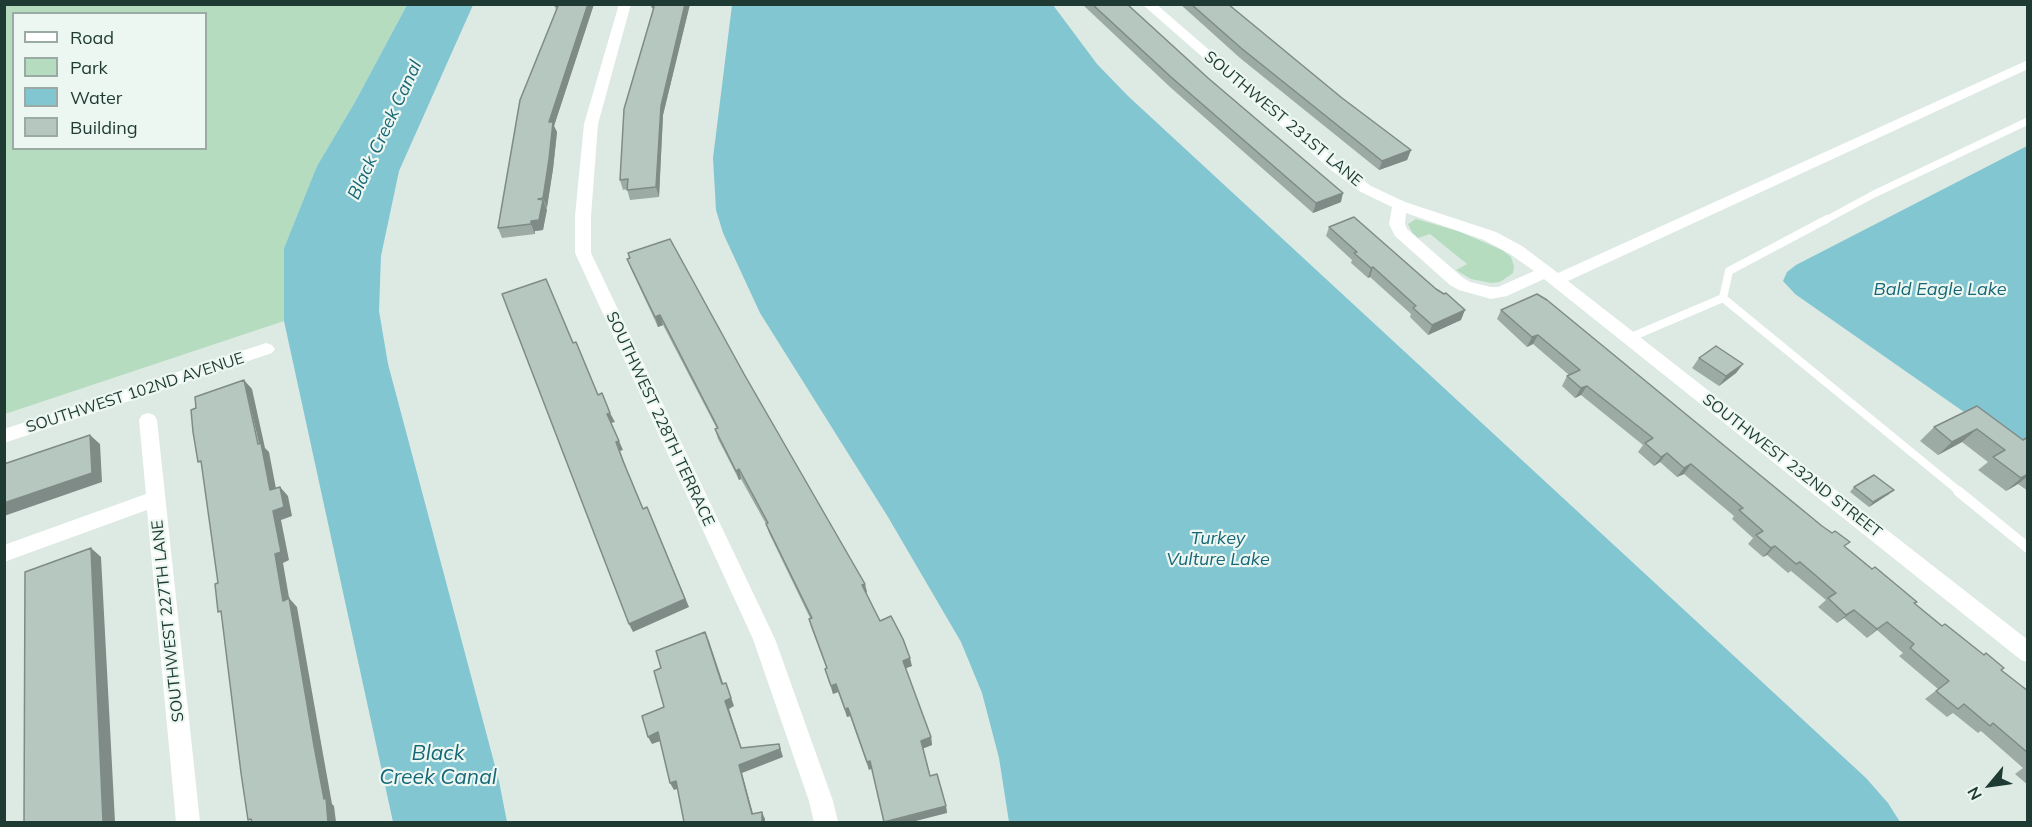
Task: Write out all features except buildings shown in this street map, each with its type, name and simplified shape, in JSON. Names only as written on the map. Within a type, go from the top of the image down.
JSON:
[{"type":"street","name":"SOUTHWEST 228TH TERRACE","points":[[625,4],[591,124],[582,229],[583,253],[764,639],[821,801],[826,822]]},
{"type":"street","name":"SOUTHWEST 231ST LANE","points":[[1148,4],[1336,167],[1366,189],[1400,205],[1490,236],[1516,250],[1551,276]]},
{"type":"street","points":[[1400,205],[1397,224],[1401,232],[1456,280],[1465,286],[1491,293],[1501,292],[1551,276],[2028,64]]},
{"type":"street","name":"SOUTHWEST 232ND STREET","points":[[1551,276],[2028,653]]},
{"type":"street","name":"SOUTHWEST 102ND AVENUE","points":[[4,436],[266,349]]},
{"type":"street","name":"SOUTHWEST 227TH LANE","points":[[148,420],[188,822]]},
{"type":"street","points":[[4,554],[155,499]]},
{"type":"lane","points":[[1723,298],[1729,271],[1874,194],[2028,121]]},
{"type":"lane","points":[[1629,338],[1723,298]]},
{"type":"lane","points":[[1723,298],[2028,548]]},
{"type":"green space","points":[[4,5],[407,5],[355,102],[317,166],[284,248],[284,321],[5,414]]},
{"type":"green space","points":[[1416,219],[1458,231],[1502,250],[1511,257],[1514,266],[1513,273],[1500,282],[1491,283],[1471,279],[1456,270],[1467,264],[1430,234],[1418,238],[1412,232],[1408,224]]},
{"type":"water","name":"Black Creek Canal","points":[[407,5],[473,5],[399,171],[381,256],[379,311],[388,364],[499,781],[507,822],[393,822],[284,321],[284,248],[317,166],[355,102]]},
{"type":"water","name":"Turkey Vulture Lake","points":[[732,5],[1053,5],[1097,64],[1128,96],[1866,778],[1888,803],[1900,822],[1009,822],[999,758],[982,693],[961,642],[888,517],[760,313],[723,233],[716,210],[713,158]]},
{"type":"water","name":"Bald Eagle Lake","points":[[2027,146],[2027,456],[1795,294],[1783,281],[1787,272],[1796,265]]}]
